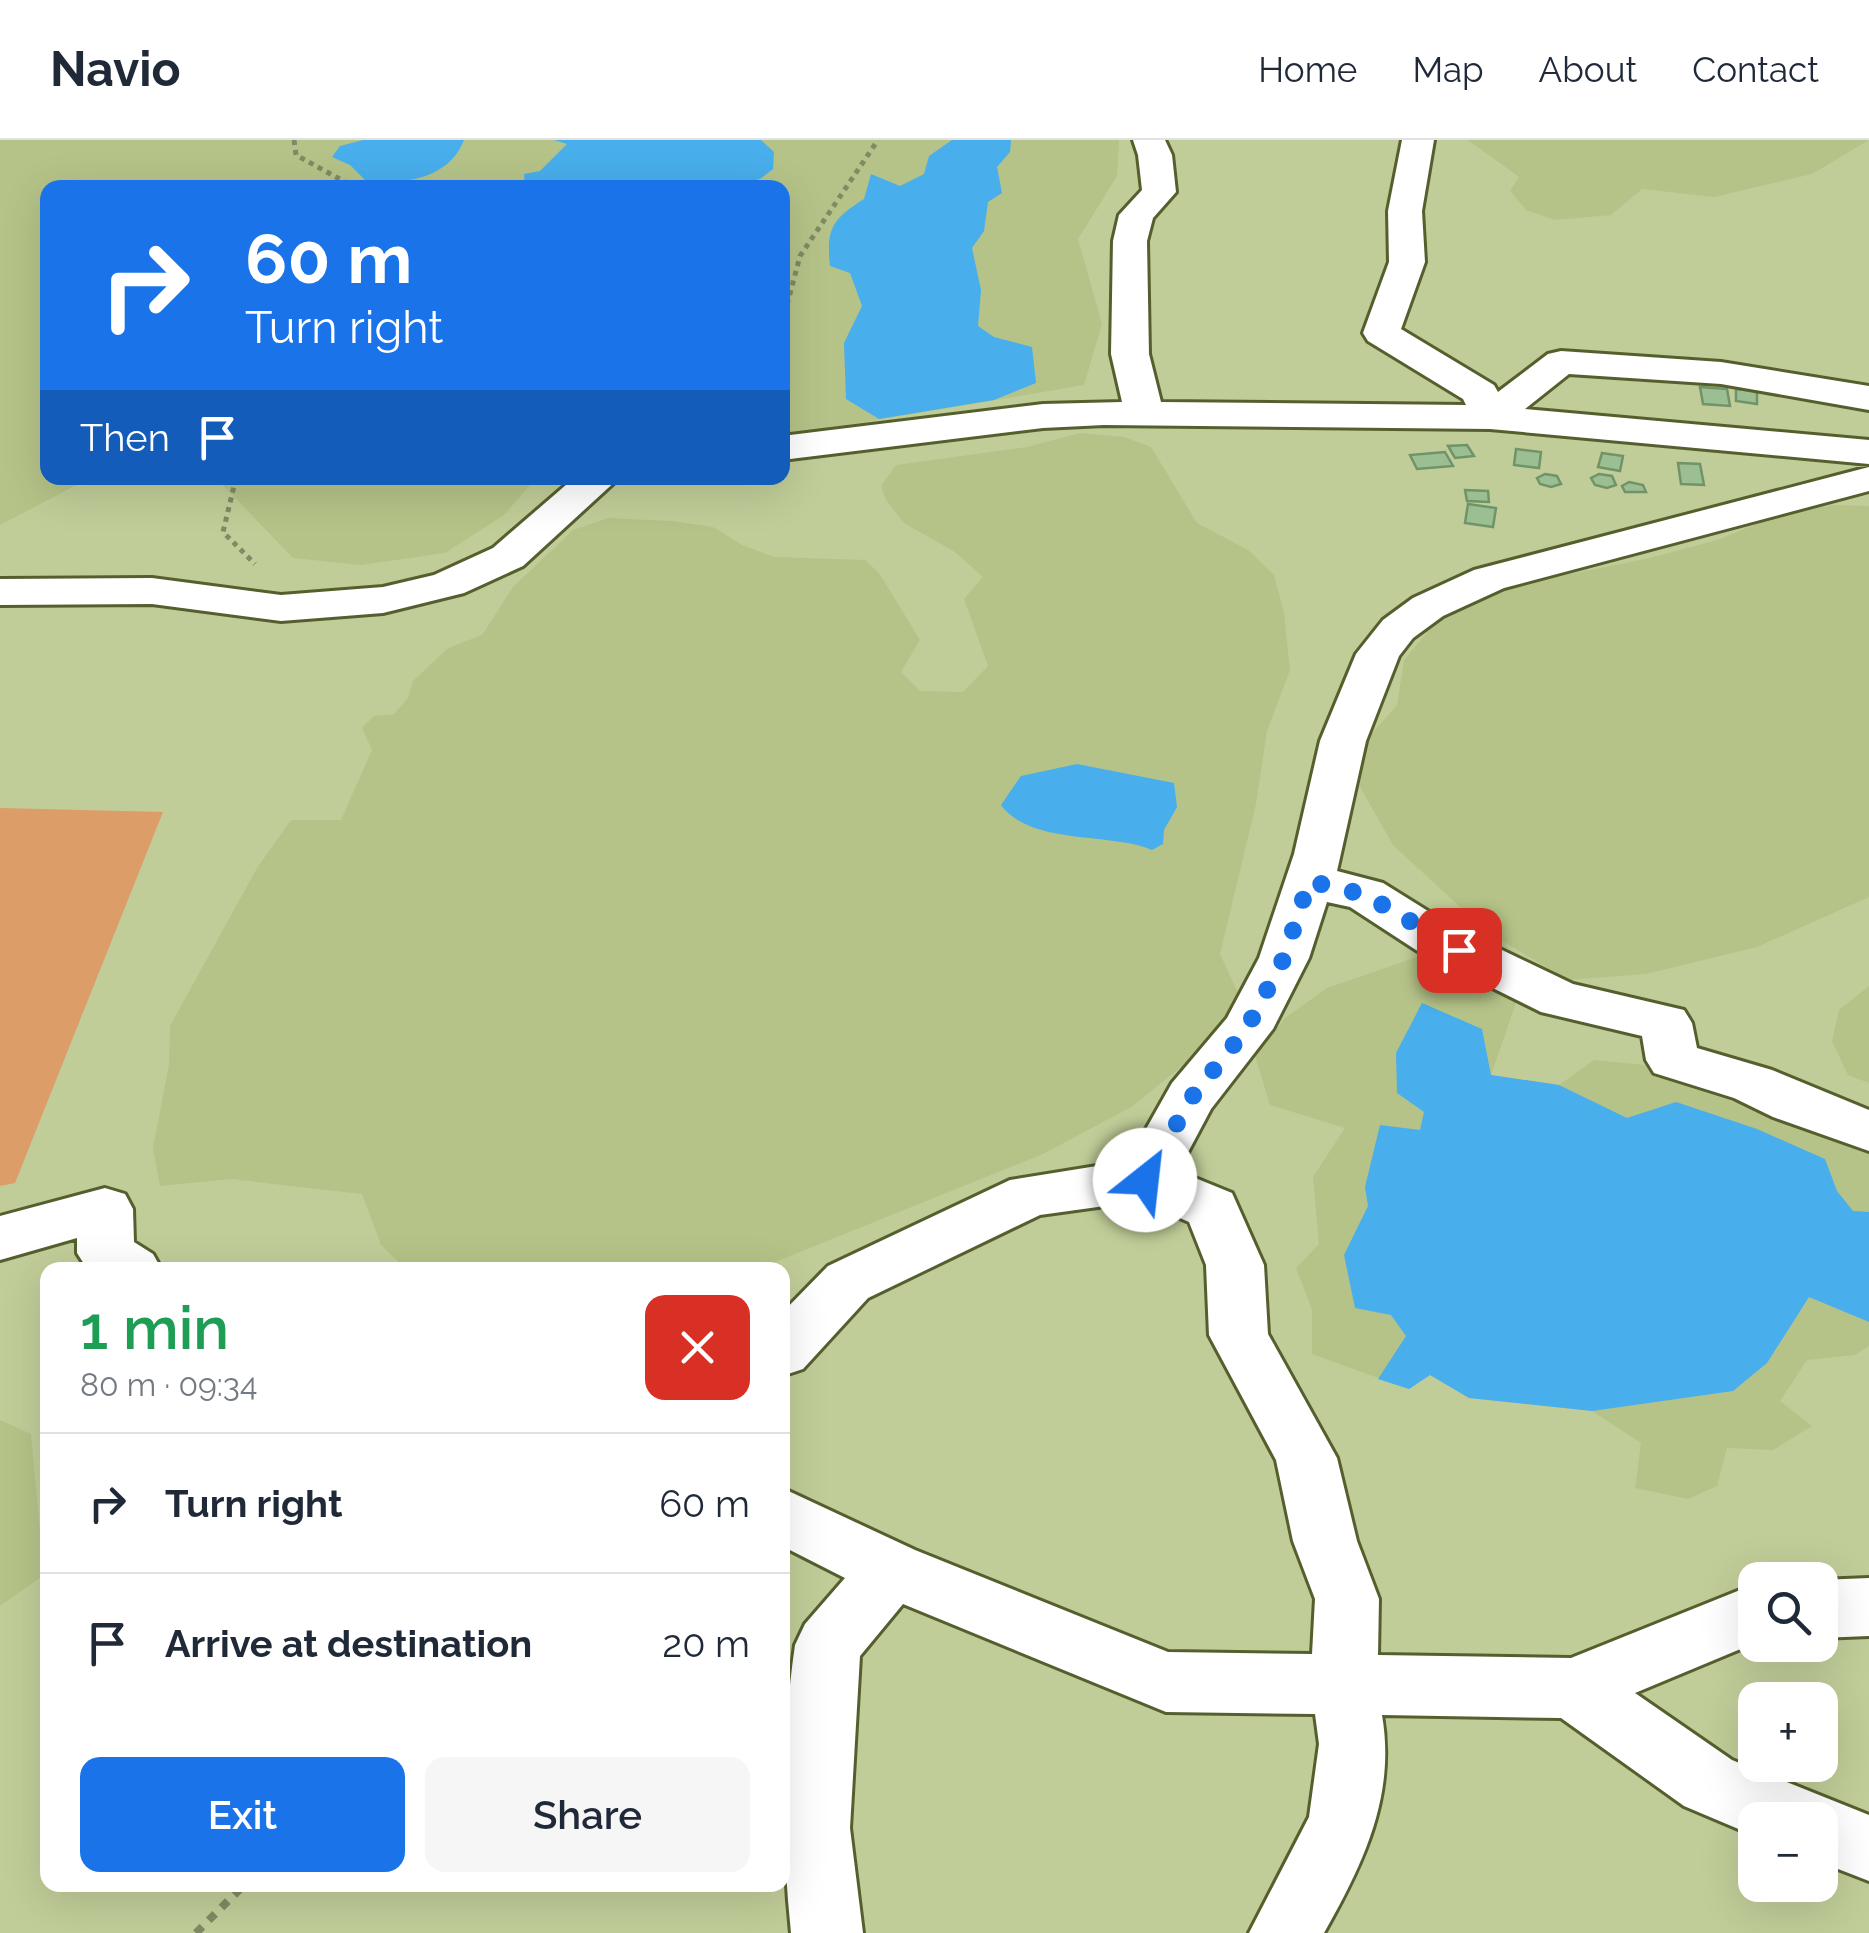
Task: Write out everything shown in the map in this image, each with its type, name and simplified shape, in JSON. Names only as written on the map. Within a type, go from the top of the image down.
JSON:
[{"type":"street","points":[[1142,414],[1141,391],[1130,354],[1130,241],[1136,215],[1160,192],[1156,155],[1149,140]]},
{"type":"street","points":[[1418,140],[1405,211],[1406,262],[1381,333],[1480,393],[1490,417]]},
{"type":"street","points":[[1490,417],[1562,362],[1721,373],[1861,389]]},
{"type":"street","points":[[790,447],[1043,416],[1142,414],[1490,417],[1869,452]]},
{"type":"street","points":[[1145,1180],[1192,1097],[1247,1028],[1284,958],[1309,881],[1343,741],[1378,654],[1398,629],[1428,608],[1489,578],[1869,478]]},
{"type":"street","points":[[0,592],[128,590],[247,606],[350,605],[446,585],[508,557],[551,523],[587,485]]},
{"type":"street","points":[[1309,881],[1366,895],[1434,938],[1559,998],[1666,1023],[1673,1060],[1753,1084],[1869,1131]]},
{"type":"street","points":[[790,1344],[848,1282],[1030,1195],[1145,1180],[1212,1208],[1236,1266],[1239,1335],[1306,1458],[1325,1541],[1347,1600],[1344,1685],[1353,1744],[1344,1817],[1330,1854],[1285,1933]]},
{"type":"street","points":[[0,1238],[105,1209],[106,1253],[120,1262]]},
{"type":"street","points":[[790,1519],[892,1570],[1166,1682],[1573,1688],[1738,1620]]},
{"type":"street","points":[[827,1933],[815,1828],[821,1698],[828,1644],[892,1570]]},
{"type":"street","points":[[1838,1609],[1869,1607]]},
{"type":"street","points":[[1573,1688],[1708,1784],[1753,1802]]},
{"type":"street","points":[[1838,1836],[1869,1848]]},
{"type":"path","points":[[294,140],[296,154],[342,180]]},
{"type":"path","points":[[790,294],[800,256],[878,140]]},
{"type":"path","points":[[234,485],[224,532],[298,608]]},
{"type":"path","points":[[196,1933],[237,1892]]},
{"type":"shaded area","points":[[0,140],[1119,140],[1117,176],[1078,239],[1102,324],[1084,385],[790,432],[790,180],[40,180],[40,485],[77,485],[0,525]]},
{"type":"shaded area","points":[[1468,140],[1869,140],[1812,174],[1714,197],[1642,189],[1611,215],[1555,220],[1526,210],[1510,191],[1519,177]]},
{"type":"shaded area","points":[[1080,433],[1124,437],[1151,447],[1197,523],[1248,550],[1274,575],[1284,613],[1290,670],[1267,731],[1256,804],[1220,954],[1239,995],[1210,1043],[1133,1106],[1043,1154],[775,1262],[399,1262],[381,1245],[362,1194],[231,1179],[160,1186],[153,1148],[169,1064],[170,1026],[257,868],[291,820],[341,820],[372,750],[362,728],[374,716],[394,714],[408,698],[413,681],[448,648],[482,635],[513,587],[573,530],[608,518],[672,521],[713,527],[742,545],[774,557],[865,560],[879,573],[920,640],[901,672],[920,691],[963,692],[988,666],[964,599],[983,577],[955,552],[904,523],[886,500],[881,486],[896,465],[1027,447]]},
{"type":"shaded area","points":[[223,485],[530,485],[504,515],[445,553],[361,565],[293,558]]},
{"type":"shaded area","points":[[1834,505],[1869,506],[1869,897],[1757,947],[1646,974],[1567,980],[1486,931],[1393,845],[1360,787],[1361,746],[1397,705],[1404,660],[1439,618],[1486,591],[1650,558],[1717,540],[1779,515]]},
{"type":"shaded area","points":[[0,808],[163,812],[15,1183],[0,1186]]},
{"type":"shaded area","points":[[1423,955],[1479,974],[1516,1003],[1491,1075],[1559,1085],[1594,1060],[1676,1068],[1869,1144],[1869,1346],[1855,1355],[1807,1360],[1780,1401],[1812,1426],[1773,1450],[1727,1448],[1717,1486],[1688,1499],[1635,1488],[1641,1443],[1592,1411],[1469,1398],[1430,1375],[1409,1389],[1312,1354],[1312,1309],[1296,1268],[1319,1244],[1313,1177],[1345,1128],[1270,1105],[1255,1056],[1285,1018],[1327,988]]},
{"type":"shaded area","points":[[1869,986],[1869,1083],[1848,1075],[1832,1041],[1839,1010]]},
{"type":"shaded area","points":[[0,1420],[31,1434],[40,1578],[0,1606]]},
{"type":"water","points":[[363,140],[464,140],[448,163],[410,180],[365,180],[350,165],[332,157],[340,146]]},
{"type":"water","points":[[554,140],[761,140],[774,152],[773,169],[756,180],[524,180],[524,174],[540,171],[567,144]]},
{"type":"water","points":[[952,140],[1011,140],[1010,152],[997,167],[1002,193],[988,202],[984,231],[972,248],[981,290],[978,326],[994,337],[1032,347],[1036,383],[994,400],[879,419],[846,399],[844,343],[862,306],[850,273],[830,266],[831,234],[838,219],[864,199],[871,174],[900,186],[924,174],[929,156]]},
{"type":"water","points":[[1077,764],[1174,783],[1177,807],[1164,830],[1163,844],[1152,850],[1051,833],[1014,818],[1001,805],[1021,776]]},
{"type":"water","points":[[1422,1003],[1482,1029],[1491,1075],[1559,1085],[1627,1118],[1676,1102],[1757,1129],[1825,1159],[1837,1191],[1853,1211],[1869,1212],[1869,1322],[1809,1297],[1767,1363],[1733,1391],[1592,1411],[1469,1398],[1430,1375],[1409,1389],[1378,1379],[1406,1336],[1391,1315],[1355,1308],[1344,1255],[1368,1206],[1365,1187],[1380,1125],[1420,1130],[1424,1112],[1397,1093],[1396,1053]]},
{"type":"building","points":[[1700,387],[1727,389],[1730,406],[1703,404]]},
{"type":"building","points":[[1736,389],[1757,391],[1757,404],[1736,401]]},
{"type":"building","points":[[1467,445],[1474,456],[1455,458],[1448,446]]},
{"type":"building","points":[[1516,449],[1541,452],[1539,468],[1514,465]]},
{"type":"building","points":[[1445,452],[1453,466],[1417,469],[1410,455]]},
{"type":"building","points":[[1602,453],[1623,456],[1620,471],[1598,467]]},
{"type":"building","points":[[1678,463],[1700,464],[1704,485],[1681,484]]},
{"type":"building","points":[[1545,474],[1557,476],[1561,484],[1540,484],[1537,478]]},
{"type":"building","points":[[1599,474],[1612,476],[1616,485],[1595,485],[1591,478]]},
{"type":"building","points":[[1629,482],[1643,485],[1646,492],[1625,492],[1622,486]]},
{"type":"building","points":[[1465,490],[1488,491],[1489,502],[1467,501]]},
{"type":"building","points":[[1468,504],[1496,508],[1493,527],[1465,523]]},
{"type":"route","points":[[1145,1180],[1192,1097],[1247,1028],[1284,958],[1309,881],[1366,895],[1459,950]]}]
